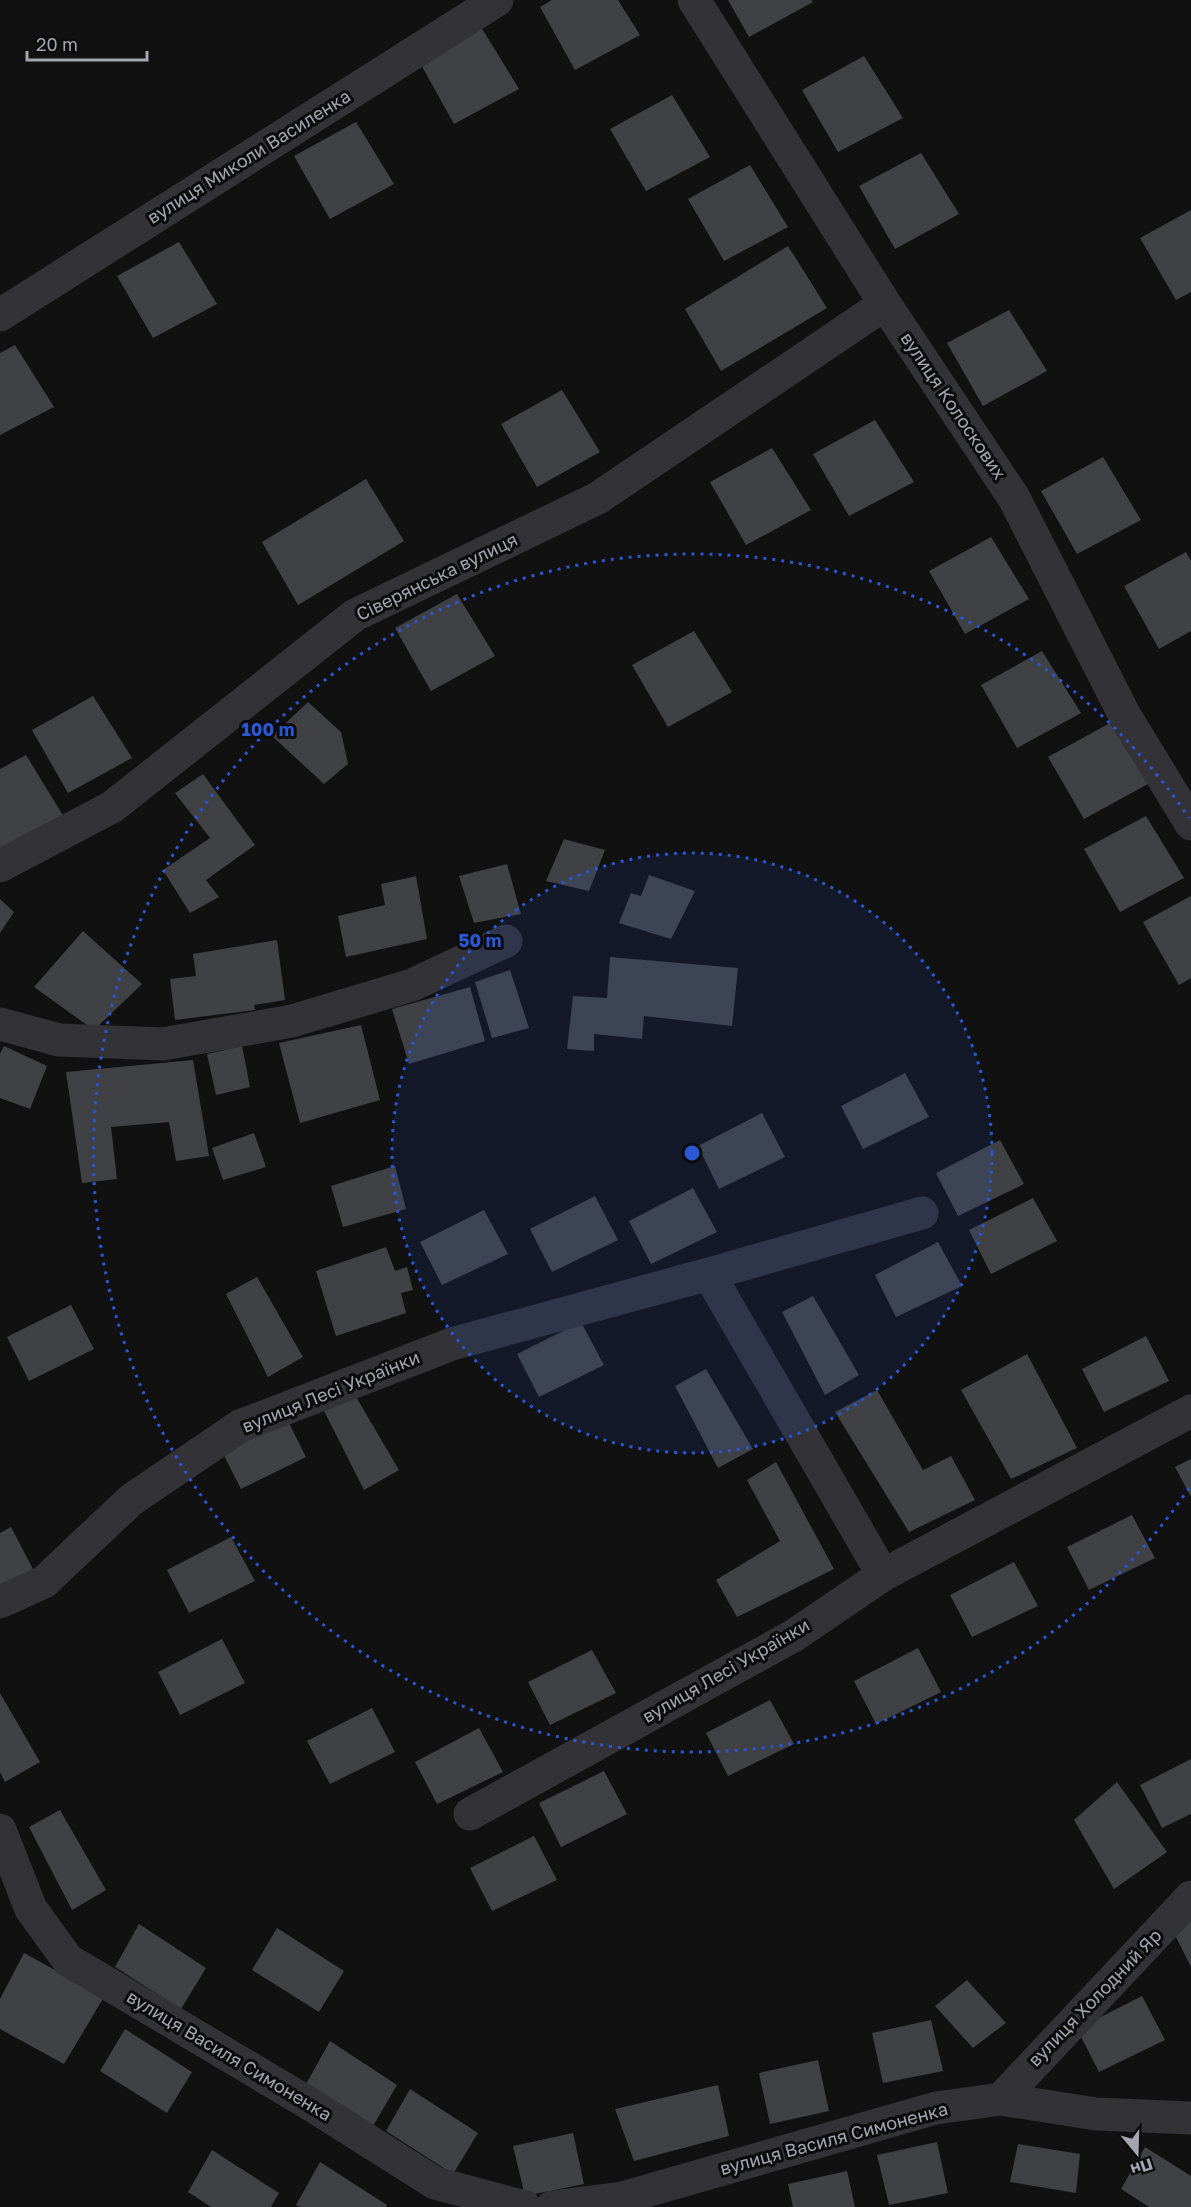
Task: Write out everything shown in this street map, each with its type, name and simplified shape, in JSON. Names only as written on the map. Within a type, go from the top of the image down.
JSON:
[{"type":"street","name":"вулиця Миколи Василенка","points":[[0,315],[497,0]]},
{"type":"street","name":"вулиця Колоскових","points":[[694,0],[885,304],[1014,498],[1124,714],[1191,824]]},
{"type":"street","name":"Сіверянська вулиця","points":[[0,866],[112,807],[355,615],[598,498],[885,304]]},
{"type":"street","points":[[0,1024],[59,1040],[163,1044],[292,1021],[412,985],[506,941]]},
{"type":"street","name":"вулиця Лесі Українки","points":[[0,1602],[44,1582],[131,1500],[240,1426],[452,1344],[922,1214]]},
{"type":"street","points":[[709,1274],[883,1575]]},
{"type":"street","name":"вулиця Лесі Українки","points":[[470,1814],[793,1636],[883,1575],[1191,1411]]},
{"type":"street","name":"вулиця Василя Симоненка","points":[[0,1830],[31,1909],[68,1960],[310,2104],[435,2184],[525,2207]]},
{"type":"street","name":"вулиця Холодний Яр","points":[[1001,2099],[1191,1898]]},
{"type":"street","name":"вулиця Василя Симоненка","points":[[552,2207],[621,2198],[936,2108],[1001,2099],[1096,2114],[1191,2118]]},
{"type":"building","points":[[552,0],[618,0],[640,35],[575,70],[540,7]]},
{"type":"building","points":[[728,0],[811,0],[813,2],[749,37]]},
{"type":"building","points":[[481,27],[519,89],[454,124],[419,61]]},
{"type":"building","points":[[864,56],[903,118],[838,152],[802,90]]},
{"type":"building","points":[[672,95],[710,157],[646,191],[610,129]]},
{"type":"building","points":[[356,122],[394,184],[330,219],[294,156]]},
{"type":"building","points":[[921,153],[959,214],[895,249],[859,186]]},
{"type":"building","points":[[750,165],[788,227],[724,261],[688,199]]},
{"type":"building","points":[[1191,210],[1191,292],[1176,300],[1140,238]]},
{"type":"building","points":[[179,242],[217,304],[153,338],[117,276]]},
{"type":"building","points":[[788,246],[827,308],[721,371],[685,309]]},
{"type":"building","points":[[1009,310],[1047,371],[983,406],[947,343]]},
{"type":"building","points":[[15,345],[54,407],[0,435],[0,353]]},
{"type":"building","points":[[562,390],[600,452],[537,487],[501,424]]},
{"type":"building","points":[[875,420],[914,482],[849,516],[813,454]]},
{"type":"building","points":[[772,448],[811,510],[746,545],[710,482]]},
{"type":"building","points":[[1103,457],[1141,520],[1077,554],[1041,491]]},
{"type":"building","points":[[366,479],[404,541],[298,605],[262,542]]},
{"type":"building","points":[[991,537],[1029,599],[965,634],[929,571]]},
{"type":"building","points":[[1186,552],[1191,561],[1191,631],[1159,649],[1124,586]]},
{"type":"building","points":[[457,594],[495,656],[431,691],[395,628]]},
{"type":"building","points":[[694,631],[732,692],[668,727],[632,665]]},
{"type":"building","points":[[1042,651],[1081,713],[1017,748],[981,685]]},
{"type":"building","points":[[93,696],[132,758],[68,793],[32,730]]},
{"type":"building","points":[[308,702],[341,732],[348,764],[324,784],[272,736]]},
{"type":"building","points":[[1110,723],[1148,784],[1084,819],[1048,757]]},
{"type":"building","points":[[26,755],[64,817],[0,852],[0,769]]},
{"type":"building","points":[[203,774],[255,845],[206,880],[219,897],[190,913],[163,870],[210,838],[175,793]]},
{"type":"building","points":[[1146,816],[1184,878],[1120,912],[1084,849]]},
{"type":"building","points":[[564,839],[605,850],[589,891],[546,881]]},
{"type":"building","points":[[507,864],[521,914],[474,923],[459,876]]},
{"type":"building","points":[[649,875],[695,891],[671,939],[619,923],[631,893],[641,896]]},
{"type":"building","points":[[416,876],[427,939],[346,957],[338,916],[385,905],[381,884]]},
{"type":"building","points":[[1191,896],[1191,978],[1179,985],[1143,922]]},
{"type":"building","points":[[0,899],[14,912],[0,933]]},
{"type":"building","points":[[83,931],[142,984],[94,1030],[34,987]]},
{"type":"building","points":[[277,940],[285,1000],[254,1005],[255,1010],[175,1020],[170,979],[196,976],[193,954]]},
{"type":"building","points":[[610,957],[738,968],[732,1026],[644,1016],[642,1039],[594,1034],[594,1051],[567,1049],[573,996],[607,998]]},
{"type":"building","points":[[510,970],[529,1028],[492,1038],[475,982]]},
{"type":"building","points":[[470,987],[485,1041],[409,1064],[392,1009]]},
{"type":"building","points":[[361,1025],[380,1100],[300,1123],[279,1043]]},
{"type":"building","points":[[4,1046],[47,1066],[30,1109],[0,1098],[0,1054]]},
{"type":"building","points":[[242,1046],[250,1087],[216,1095],[207,1054]]},
{"type":"building","points":[[193,1060],[209,1156],[176,1161],[169,1122],[111,1127],[117,1179],[82,1183],[66,1072]]},
{"type":"building","points":[[905,1073],[929,1117],[863,1149],[841,1106]]},
{"type":"building","points":[[762,1113],[785,1157],[719,1189],[698,1146]]},
{"type":"building","points":[[254,1133],[266,1167],[223,1180],[212,1148]]},
{"type":"building","points":[[1000,1140],[1024,1184],[958,1216],[936,1173]]},
{"type":"building","points":[[395,1166],[406,1209],[343,1227],[331,1186]]},
{"type":"building","points":[[693,1188],[717,1232],[651,1264],[629,1221]]},
{"type":"building","points":[[595,1196],[618,1240],[552,1272],[530,1229]]},
{"type":"building","points":[[1033,1198],[1057,1241],[991,1274],[969,1230]]},
{"type":"building","points":[[484,1210],[508,1254],[442,1285],[420,1242]]},
{"type":"building","points":[[938,1242],[962,1286],[896,1317],[875,1275]]},
{"type":"building","points":[[386,1247],[395,1271],[407,1267],[413,1290],[401,1293],[406,1313],[336,1336],[316,1271]]},
{"type":"building","points":[[257,1277],[303,1357],[268,1377],[226,1294]]},
{"type":"building","points":[[813,1296],[859,1375],[825,1395],[782,1312]]},
{"type":"building","points":[[71,1305],[94,1349],[29,1381],[7,1337]]},
{"type":"building","points":[[581,1322],[604,1365],[539,1397],[517,1354]]},
{"type":"building","points":[[1146,1336],[1169,1381],[1104,1412],[1082,1369]]},
{"type":"building","points":[[1027,1354],[1077,1448],[1011,1479],[961,1390]]},
{"type":"building","points":[[706,1369],[753,1449],[718,1468],[675,1386]]},
{"type":"building","points":[[352,1390],[399,1470],[364,1490],[322,1407]]},
{"type":"building","points":[[877,1390],[923,1470],[951,1456],[975,1500],[909,1532],[835,1412]]},
{"type":"building","points":[[284,1413],[306,1457],[241,1489],[219,1446]]},
{"type":"building","points":[[1191,1459],[1191,1497],[1175,1467]]},
{"type":"building","points":[[776,1462],[834,1569],[737,1617],[716,1580],[780,1541],[747,1480]]},
{"type":"building","points":[[1132,1515],[1155,1558],[1089,1590],[1067,1547]]},
{"type":"building","points":[[11,1527],[34,1571],[0,1588],[0,1533]]},
{"type":"building","points":[[231,1537],[255,1581],[189,1613],[167,1570]]},
{"type":"building","points":[[1014,1562],[1038,1606],[972,1637],[950,1595]]},
{"type":"building","points":[[222,1639],[245,1683],[180,1715],[158,1672]]},
{"type":"building","points":[[918,1648],[941,1692],[876,1724],[854,1681]]},
{"type":"building","points":[[592,1650],[616,1693],[550,1725],[528,1682]]},
{"type":"building","points":[[0,1693],[40,1762],[5,1782],[0,1772]]},
{"type":"building","points":[[770,1700],[794,1744],[728,1776],[706,1733]]},
{"type":"building","points":[[372,1708],[395,1752],[330,1784],[307,1741]]},
{"type":"building","points":[[479,1728],[503,1772],[437,1804],[415,1762]]},
{"type":"building","points":[[1191,1759],[1191,1814],[1162,1828],[1140,1785]]},
{"type":"building","points":[[604,1771],[627,1814],[561,1847],[539,1803]]},
{"type":"building","points":[[1117,1782],[1167,1852],[1114,1889],[1074,1820]]},
{"type":"building","points":[[60,1810],[106,1890],[72,1910],[29,1827]]},
{"type":"building","points":[[534,1836],[557,1880],[492,1911],[470,1868]]},
{"type":"building","points":[[1191,1919],[1191,1967],[1172,1929]]},
{"type":"building","points":[[139,1924],[206,1968],[181,2009],[115,1967]]},
{"type":"building","points":[[277,1928],[344,1971],[319,2012],[252,1970]]},
{"type":"building","points":[[24,1953],[104,1997],[64,2064],[0,2029],[0,1999]]},
{"type":"building","points":[[967,1980],[1006,2023],[973,2048],[935,2006]]},
{"type":"building","points":[[1142,1996],[1165,2040],[1099,2072],[1077,2029]]},
{"type":"building","points":[[931,2020],[943,2071],[883,2083],[872,2033]]},
{"type":"building","points":[[125,2029],[192,2072],[167,2113],[100,2071]]},
{"type":"building","points":[[330,2041],[397,2085],[373,2126],[306,2084]]},
{"type":"building","points":[[818,2060],[829,2111],[770,2124],[759,2073]]},
{"type":"building","points":[[718,2085],[729,2136],[634,2161],[615,2109]]},
{"type":"building","points":[[410,2089],[478,2133],[453,2174],[386,2131]]},
{"type":"building","points":[[573,2133],[584,2184],[525,2196],[513,2146]]},
{"type":"building","points":[[937,2142],[948,2193],[889,2205],[877,2155]]},
{"type":"building","points":[[1018,2144],[1080,2154],[1076,2193],[1010,2182]]},
{"type":"building","points":[[1145,2147],[1191,2176],[1191,2207],[1149,2207],[1121,2189]]},
{"type":"building","points":[[212,2150],[279,2193],[271,2207],[211,2207],[188,2192]]},
{"type":"building","points":[[320,2162],[387,2205],[386,2207],[300,2207],[296,2205]]},
{"type":"building","points":[[847,2171],[855,2207],[793,2207],[788,2184]]}]
